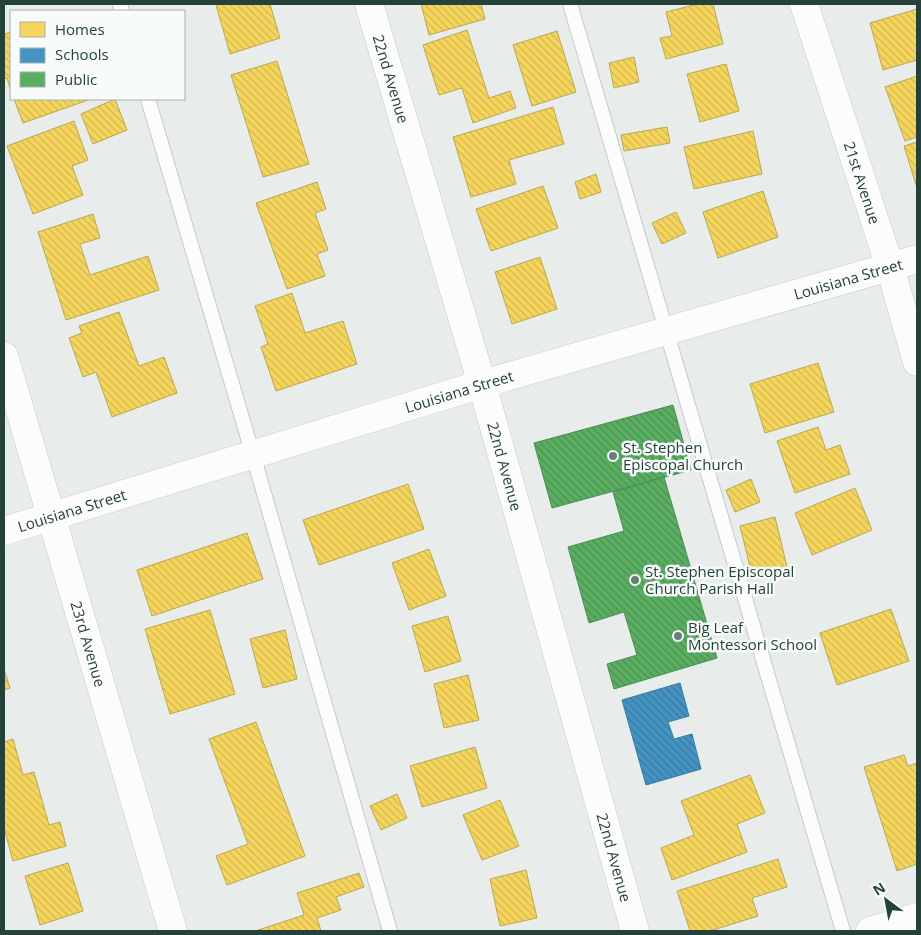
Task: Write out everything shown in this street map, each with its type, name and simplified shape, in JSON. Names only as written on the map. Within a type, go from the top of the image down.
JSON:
[{"type":"street","name":"22nd Avenue","points":[[369,4],[482,384],[635,931]]},
{"type":"street","name":"21st Avenue","points":[[804,4],[890,267],[917,362]]},
{"type":"street","name":"Louisiana Street","points":[[4,531],[482,384],[917,259]]},
{"type":"street","name":"23rd Avenue","points":[[4,356],[173,931]]},
{"type":"street","points":[[870,931],[917,917]]},
{"type":"lane","points":[[570,4],[843,931]]},
{"type":"lane","points":[[148,100],[390,931]]},
{"type":"building: Homes","points":[[270,4],[280,38],[230,54],[216,5]]},
{"type":"building: Homes","points":[[421,4],[481,4],[485,19],[429,35]]},
{"type":"building: Homes","points":[[698,4],[713,4],[723,44],[666,59],[660,38],[672,36],[666,12]]},
{"type":"building: Homes","points":[[917,9],[917,60],[883,70],[870,23]]},
{"type":"building: Homes","points":[[467,30],[489,98],[510,91],[516,108],[473,123],[462,88],[439,95],[423,45]]},
{"type":"building: Homes","points":[[557,31],[576,92],[532,106],[513,45]]},
{"type":"building: Homes","points":[[10,32],[10,88],[7,78],[4,79],[4,34]]},
{"type":"building: Homes","points":[[634,57],[639,82],[614,88],[609,63]]},
{"type":"building: Homes","points":[[277,61],[309,164],[263,177],[231,75]]},
{"type":"building: Homes","points":[[726,64],[739,111],[700,122],[687,74]]},
{"type":"building: Homes","points":[[917,76],[917,137],[905,141],[885,87]]},
{"type":"building: Homes","points":[[14,100],[88,100],[23,123]]},
{"type":"building: Homes","points":[[115,100],[127,130],[93,144],[81,114]]},
{"type":"building: Homes","points":[[553,107],[564,144],[509,160],[516,184],[471,197],[453,137]]},
{"type":"building: Homes","points":[[74,121],[88,160],[72,166],[83,195],[33,214],[7,146]]},
{"type":"building: Homes","points":[[667,127],[670,143],[624,151],[621,135]]},
{"type":"building: Homes","points":[[753,131],[762,174],[694,189],[684,147]]},
{"type":"building: Homes","points":[[917,142],[917,188],[904,146]]},
{"type":"building: Homes","points":[[596,174],[601,192],[580,199],[575,182]]},
{"type":"building: Homes","points":[[317,182],[326,209],[315,213],[328,250],[317,254],[325,276],[287,289],[256,203]]},
{"type":"building: Homes","points":[[543,186],[558,228],[491,251],[476,209]]},
{"type":"building: Homes","points":[[763,191],[778,237],[718,258],[703,212]]},
{"type":"building: Homes","points":[[676,212],[686,233],[662,244],[652,223]]},
{"type":"building: Homes","points":[[93,214],[100,238],[80,244],[90,275],[148,256],[159,290],[66,320],[38,232]]},
{"type":"building: Homes","points":[[540,257],[557,309],[512,324],[495,272]]},
{"type":"building: Homes","points":[[292,293],[305,333],[343,321],[357,364],[276,391],[261,347],[268,344],[255,306]]},
{"type":"building: Homes","points":[[119,312],[139,366],[164,357],[177,393],[112,417],[96,372],[83,377],[69,338],[82,333],[79,326]]},
{"type":"building: Homes","points":[[818,363],[834,412],[765,433],[750,384]]},
{"type":"building: Homes","points":[[818,427],[826,450],[840,445],[850,474],[795,493],[777,441]]},
{"type":"building: Homes","points":[[751,479],[760,502],[735,512],[726,490]]},
{"type":"building: Homes","points":[[408,484],[424,529],[319,565],[303,520]]},
{"type":"building: Homes","points":[[855,488],[872,530],[812,555],[795,513]]},
{"type":"building: Homes","points":[[775,517],[787,567],[752,575],[740,526]]},
{"type":"building: Homes","points":[[247,533],[263,579],[152,616],[137,570]]},
{"type":"building: Homes","points":[[429,549],[446,596],[409,610],[392,563]]},
{"type":"building: Homes","points":[[891,609],[909,661],[837,685],[820,633]]},
{"type":"building: Homes","points":[[210,610],[235,694],[170,714],[145,629]]},
{"type":"building: Homes","points":[[448,616],[461,661],[425,672],[412,626]]},
{"type":"building: Homes","points":[[285,630],[297,679],[263,688],[250,639]]},
{"type":"building: Homes","points":[[4,669],[10,688],[4,690]]},
{"type":"building: Homes","points":[[468,675],[479,720],[444,728],[434,684]]},
{"type":"building: Homes","points":[[256,722],[305,856],[227,885],[216,856],[248,844],[209,739]]},
{"type":"building: Homes","points":[[13,739],[23,775],[34,772],[49,825],[60,822],[66,846],[13,861],[4,828],[4,742]]},
{"type":"building: Homes","points":[[475,747],[487,788],[422,807],[410,766]]},
{"type":"building: Homes","points":[[904,755],[908,766],[917,763],[917,864],[897,871],[864,767]]},
{"type":"building: Homes","points":[[750,775],[765,813],[737,824],[747,852],[672,880],[661,848],[694,835],[681,801]]},
{"type":"building: Homes","points":[[397,794],[407,818],[381,830],[370,806]]},
{"type":"building: Homes","points":[[500,800],[519,846],[482,860],[463,815]]},
{"type":"building: Homes","points":[[778,859],[787,887],[752,898],[758,916],[710,931],[690,931],[677,891]]},
{"type":"building: Homes","points":[[68,863],[83,911],[40,925],[25,876]]},
{"type":"building: Homes","points":[[526,870],[537,918],[500,926],[490,879]]},
{"type":"building: Homes","points":[[359,873],[364,887],[336,897],[341,910],[317,918],[321,931],[255,931],[304,915],[297,893]]},
{"type":"building: Schools","points":[[680,683],[689,716],[668,722],[674,739],[692,734],[701,769],[646,785],[622,700]]},
{"type":"building: Public","name":"St. Stephen Episcopal Church","points":[[673,405],[691,470],[552,508],[534,443]]},
{"type":"building: Public","name":"St. Stephen Episcopal Church Parish Hall","points":[[664,477],[717,658],[614,689],[607,664],[637,655],[624,612],[589,623],[568,547],[624,531],[613,492]]},
{"type":"place","name":"St. Stephen Episcopal Church","points":[[613,456]]},
{"type":"place","name":"St. Stephen Episcopal Church Parish Hall","points":[[635,580]]},
{"type":"place","name":"Big Leaf Montessori School","points":[[678,636]]}]
